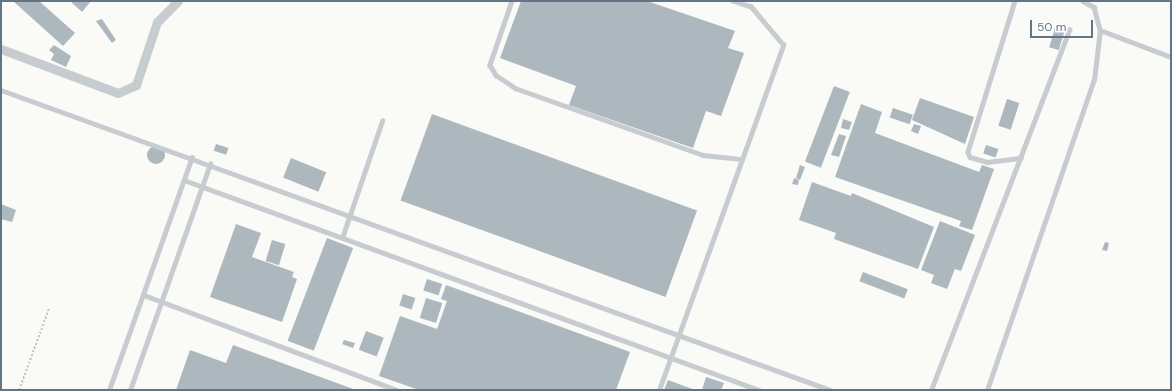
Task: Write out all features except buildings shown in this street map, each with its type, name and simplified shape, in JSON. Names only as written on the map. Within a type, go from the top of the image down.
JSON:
[{"type":"street","points":[[1,49],[118,93],[136,85],[157,22],[178,1]]},
{"type":"lane","points":[[512,1],[490,65],[496,75],[515,88],[703,155],[742,159]]},
{"type":"lane","points":[[660,390],[783,46],[751,7],[733,1]]},
{"type":"lane","points":[[1015,1],[968,152],[970,157],[987,162],[1021,158]]},
{"type":"lane","points":[[987,390],[1094,80],[1100,30],[1094,7],[1083,1]]},
{"type":"lane","points":[[931,390],[1069,30]]},
{"type":"lane","points":[[1100,30],[1171,57]]},
{"type":"lane","points":[[1,90],[192,157],[349,215],[680,333],[830,390]]},
{"type":"lane","points":[[342,238],[382,121]]},
{"type":"lane","points":[[109,390],[144,296],[192,157]]},
{"type":"lane","points":[[130,390],[210,164]]},
{"type":"lane","points":[[184,180],[671,359],[760,390]]},
{"type":"lane","points":[[144,296],[396,390]]},
{"type":"path","points":[[19,390],[49,308]]}]
